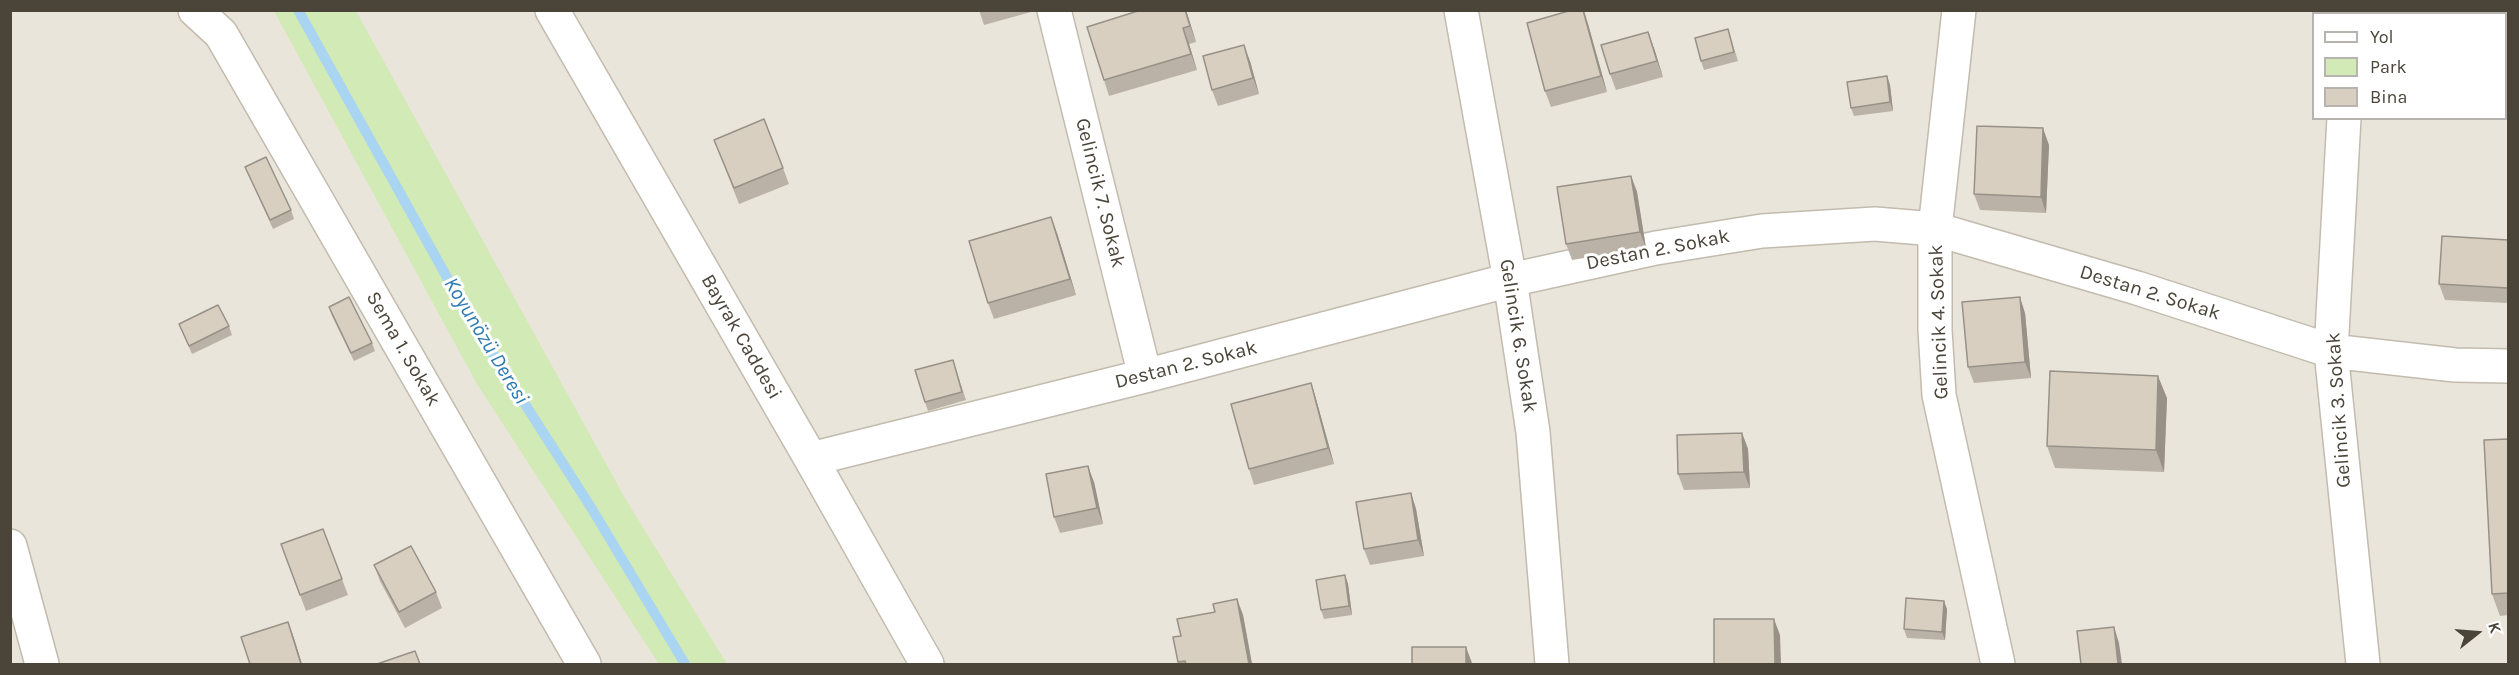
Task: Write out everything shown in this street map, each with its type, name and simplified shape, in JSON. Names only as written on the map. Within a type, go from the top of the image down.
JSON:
[{"type":"street","name":"Sema 1. Sokak","points":[[195,10],[221,34],[584,664]]},
{"type":"street","name":"Bayrak Caddesi","points":[[552,10],[927,664]]},
{"type":"street","name":"Gelincik 7. Sokak","points":[[1054,10],[1145,376]]},
{"type":"street","name":"Gelincik 6. Sokak","points":[[1461,10],[1510,280],[1533,432],[1552,664]]},
{"type":"street","name":"Gelincik 4. Sokak","points":[[1959,10],[1935,229],[1935,330],[1939,395],[1998,664]]},
{"type":"street","name":"Gelincik 3. Sokak","points":[[2344,120],[2331,351],[2363,664]]},
{"type":"street","name":"Destan 2. Sokak","points":[[811,459],[1145,376],[1510,280],[1656,248],[1762,231],[1875,224],[1935,229],[2137,288],[2331,351],[2456,365],[2508,366]]},
{"type":"street","points":[[10,546],[42,664]]},
{"type":"shaded area","points":[[11,11],[2508,11],[2508,664],[11,664]]},
{"type":"green space","points":[[274,11],[356,11],[626,500],[727,664],[659,664],[477,384]]},
{"type":"building","points":[[1141,10],[1185,10],[1190,26],[1183,28],[1191,54],[1104,80],[1087,27]]},
{"type":"building","points":[[1572,10],[1583,10],[1601,76],[1545,91],[1527,23]]},
{"type":"building","points":[[1728,29],[1734,52],[1701,61],[1695,38]]},
{"type":"building","points":[[1648,32],[1657,61],[1610,74],[1601,45]]},
{"type":"building","points":[[1244,45],[1253,78],[1212,90],[1203,56]]},
{"type":"building","points":[[1887,76],[1890,102],[1851,108],[1847,82]]},
{"type":"building","points":[[764,119],[783,168],[734,188],[714,140]]},
{"type":"building","points":[[1977,126],[2043,128],[2041,197],[1974,194]]},
{"type":"building","points":[[266,157],[291,210],[270,220],[245,167]]},
{"type":"building","points":[[1631,176],[1640,232],[1566,244],[1557,187]]},
{"type":"building","points":[[1051,217],[1070,279],[988,303],[969,241]]},
{"type":"building","points":[[2442,236],[2508,240],[2508,288],[2439,284]]},
{"type":"building","points":[[349,297],[372,343],[351,353],[329,307]]},
{"type":"building","points":[[2020,297],[2025,362],[1968,367],[1962,302]]},
{"type":"building","points":[[218,305],[229,326],[189,346],[179,324]]},
{"type":"building","points":[[953,360],[962,392],[925,402],[915,370]]},
{"type":"building","points":[[2050,371],[2158,376],[2156,450],[2047,446]]},
{"type":"building","points":[[1311,383],[1328,448],[1249,469],[1231,404]]},
{"type":"building","points":[[1742,433],[1744,472],[1678,474],[1677,435]]},
{"type":"building","points":[[2508,439],[2508,593],[2492,594],[2484,440]]},
{"type":"building","points":[[1088,466],[1097,508],[1054,517],[1046,474]]},
{"type":"building","points":[[1411,493],[1418,540],[1364,549],[1356,502]]},
{"type":"building","points":[[323,529],[342,579],[300,595],[281,544]]},
{"type":"building","points":[[411,546],[436,592],[399,612],[374,565]]},
{"type":"building","points":[[1345,575],[1349,606],[1321,610],[1316,580]]},
{"type":"building","points":[[1906,598],[1944,601],[1942,632],[1904,629]]},
{"type":"building","points":[[1237,599],[1249,664],[1178,662],[1173,637],[1181,636],[1177,619],[1215,612],[1213,604]]},
{"type":"building","points":[[1714,619],[1774,619],[1775,664],[1714,664]]},
{"type":"building","points":[[288,622],[301,664],[250,664],[241,637]]},
{"type":"building","points":[[2114,627],[2118,664],[2081,664],[2077,631]]},
{"type":"building","points":[[1412,647],[1466,647],[1466,664],[1412,664]]},
{"type":"building","points":[[415,651],[420,664],[377,664]]},
{"type":"waterway","name":"Koyunözü Deresi","points":[[298,10],[468,315],[592,509],[685,664]]}]
